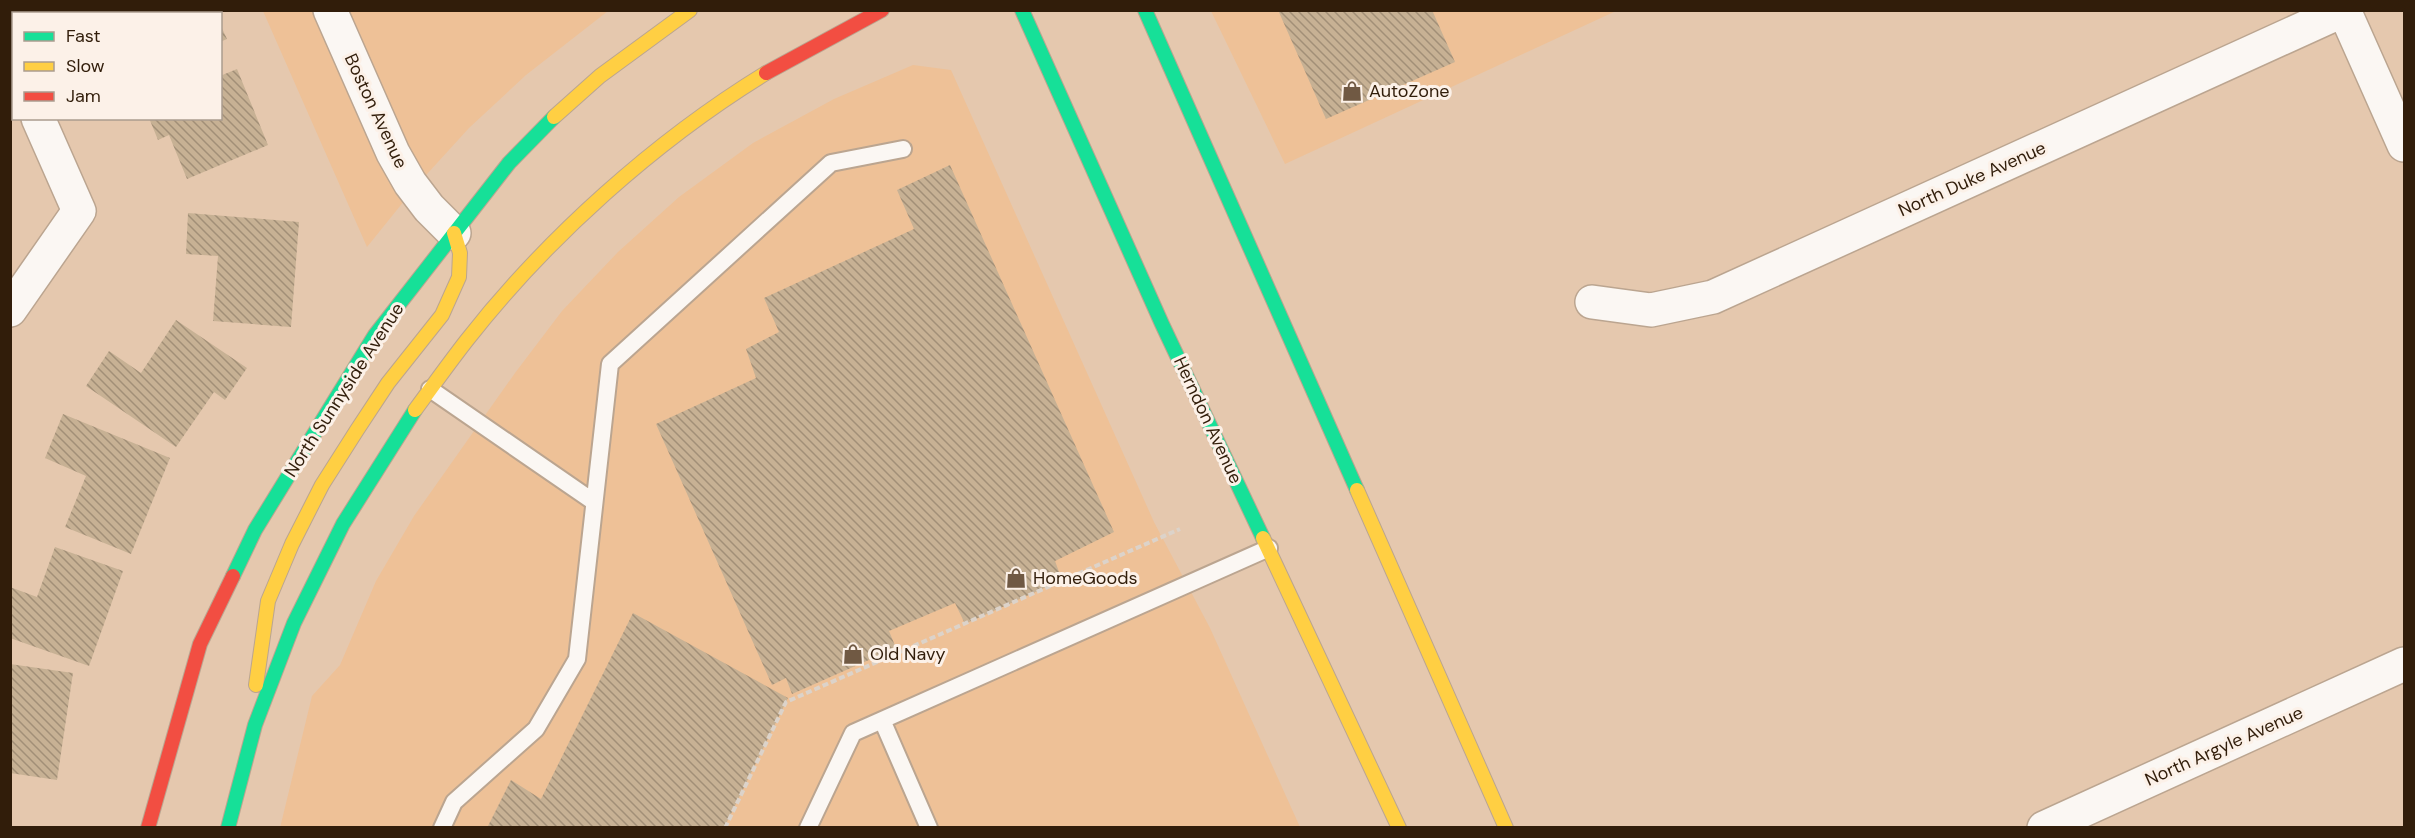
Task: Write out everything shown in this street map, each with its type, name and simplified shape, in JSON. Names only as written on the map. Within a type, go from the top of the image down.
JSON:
[{"type":"main road","name":"North Sunnyside Avenue","points":[[148,828],[200,644],[255,530],[375,335],[509,163],[548,123],[600,76],[690,10]]},
{"type":"main road","points":[[246,752],[276,665],[341,528],[390,446],[430,389],[504,296],[539,258],[643,161],[702,115],[749,83],[813,45],[882,10]]},
{"type":"main road","name":"Herndon Avenue","points":[[1022,10],[1162,324],[1399,828]]},
{"type":"main road","points":[[1145,10],[1506,828]]},
{"type":"main road","points":[[228,828],[246,752],[268,601],[292,544],[322,485],[388,383],[442,315],[459,277],[460,253],[454,233]]},
{"type":"street","name":"Boston Avenue","points":[[330,10],[393,153],[410,183],[429,208],[454,233]]},
{"type":"street","points":[[2344,10],[2404,145]]},
{"type":"street","name":"North Duke Avenue","points":[[1592,302],[1651,310],[1713,297],[2344,10]]},
{"type":"street","points":[[10,310],[79,211],[40,120]]},
{"type":"street","name":"North Argyle Avenue","points":[[2044,828],[2404,664]]},
{"type":"lane","points":[[442,828],[454,802],[536,729],[577,659],[610,364],[831,163],[903,149]]},
{"type":"lane","points":[[430,389],[594,502]]},
{"type":"lane","points":[[808,828],[853,733],[1269,548]]},
{"type":"lane","points":[[882,720],[929,828]]},
{"type":"path","points":[[725,828],[786,702],[1180,529]]},
{"type":"shaded area","points":[[263,11],[608,11],[526,75],[469,128],[417,185],[367,247]]},
{"type":"shaded area","points":[[1211,11],[1616,11],[1285,164]]},
{"type":"shaded area","points":[[913,65],[951,70],[1154,522],[1210,628],[1300,827],[280,828],[312,696],[340,665],[376,581],[414,516],[515,373],[562,311],[618,252],[679,197],[753,143],[834,99]]},
{"type":"building","points":[[88,10],[215,10],[216,12],[88,12]]},
{"type":"building","name":"AutoZone","points":[[1278,10],[1432,10],[1455,62],[1326,119]]},
{"type":"building","points":[[222,28],[227,39],[222,41]]},
{"type":"building","points":[[237,69],[268,145],[187,179],[169,135],[158,140],[150,120],[222,120],[222,75]]},
{"type":"building","points":[[950,165],[1114,532],[1055,561],[1062,580],[965,624],[955,603],[889,631],[896,648],[792,694],[786,678],[772,685],[656,424],[756,378],[746,349],[779,332],[764,298],[914,229],[897,190]]},
{"type":"building","points":[[188,213],[299,222],[291,327],[213,321],[218,256],[186,254]]},
{"type":"building","points":[[176,320],[247,368],[225,400],[214,392],[176,447],[86,386],[109,351],[141,373]]},
{"type":"building","points":[[63,414],[170,458],[131,554],[65,527],[86,476],[45,458]]},
{"type":"building","points":[[55,547],[123,571],[89,666],[10,638],[10,587],[37,597]]},
{"type":"building","points":[[633,613],[788,698],[724,828],[487,828],[511,780],[541,799]]},
{"type":"building","points":[[10,664],[73,673],[57,780],[10,773]]},
{"type":"traffic: fast","points":[[1022,10],[1162,324],[1263,538]]},
{"type":"traffic: fast","points":[[1145,10],[1357,490]]},
{"type":"traffic: fast","points":[[233,576],[255,530],[375,335],[509,163],[554,117]]},
{"type":"traffic: fast","points":[[228,828],[255,725],[294,623],[343,524],[415,410]]},
{"type":"traffic: slow","points":[[554,117],[600,76],[690,10]]},
{"type":"traffic: slow","points":[[415,410],[498,302],[567,229],[644,160],[684,129],[766,73]]},
{"type":"traffic: slow","points":[[256,685],[268,601],[292,544],[322,485],[357,430],[388,383],[442,315],[459,277],[460,253],[454,233]]},
{"type":"traffic: slow","points":[[1357,490],[1506,828]]},
{"type":"traffic: slow","points":[[1263,538],[1399,828]]},
{"type":"traffic: jam","points":[[766,73],[882,10]]},
{"type":"traffic: jam","points":[[148,828],[200,644],[233,576]]},
{"type":"place","name":"AutoZone","points":[[1352,91]]},
{"type":"place","name":"HomeGoods","points":[[1016,578]]},
{"type":"place","name":"Old Navy","points":[[853,654]]}]
